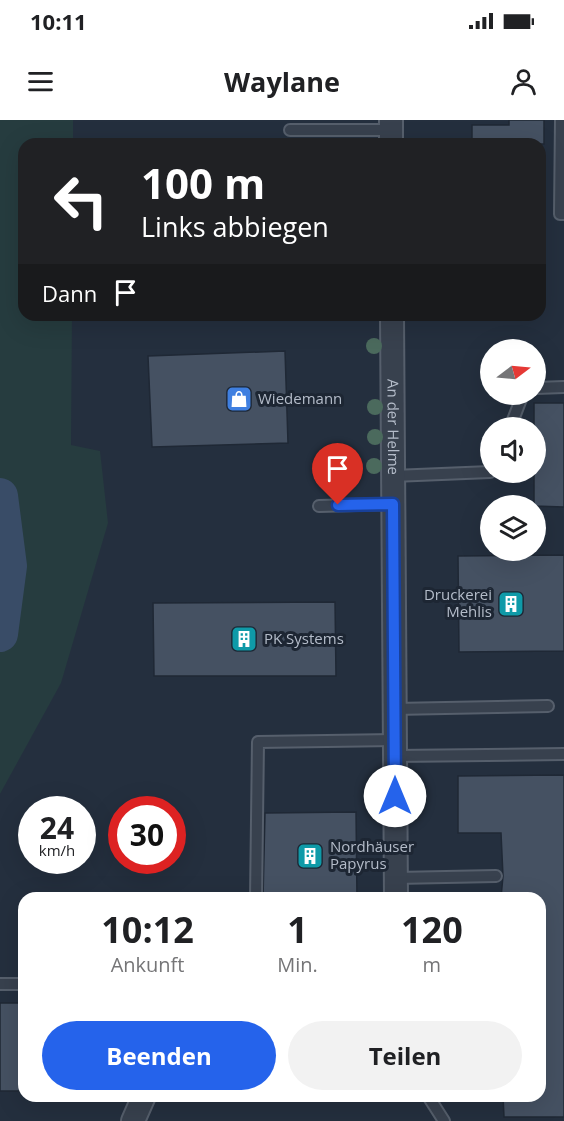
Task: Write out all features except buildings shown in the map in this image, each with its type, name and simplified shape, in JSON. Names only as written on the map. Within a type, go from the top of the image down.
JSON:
[{"type":"street","name":"An der Helme","points":[[392,321],[396,888]]},
{"type":"street","points":[[133,1121],[141,1102]]},
{"type":"lane","points":[[561,120],[560,214],[564,214]]},
{"type":"lane","points":[[290,130],[391,131]]},
{"type":"lane","points":[[546,388],[564,387]]},
{"type":"lane","points":[[393,476],[480,472]]},
{"type":"lane","points":[[319,506],[393,504]]},
{"type":"lane","points":[[394,710],[548,706]]},
{"type":"lane","points":[[256,892],[258,742],[564,754]]},
{"type":"lane","points":[[396,888],[496,876]]},
{"type":"lane","points":[[0,984],[18,984]]},
{"type":"lane","points":[[432,1102],[444,1121]]},
{"type":"green space","points":[[0,120],[73,120],[73,138],[18,138],[18,321],[72,321],[71,445],[100,451],[108,523],[61,683],[0,794]]},
{"type":"waterway","points":[[0,496],[9,566],[0,634]]},
{"type":"place","name":"Wiedemann","points":[[239,399]]},
{"type":"place","name":"Druckerei Mehlis","points":[[511,604]]},
{"type":"place","name":"PK Systems","points":[[244,639]]},
{"type":"place","name":"Nordhäuser Papyrus","points":[[310,856]]},
{"type":"route","points":[[338,505],[393,504],[395,796]]}]
